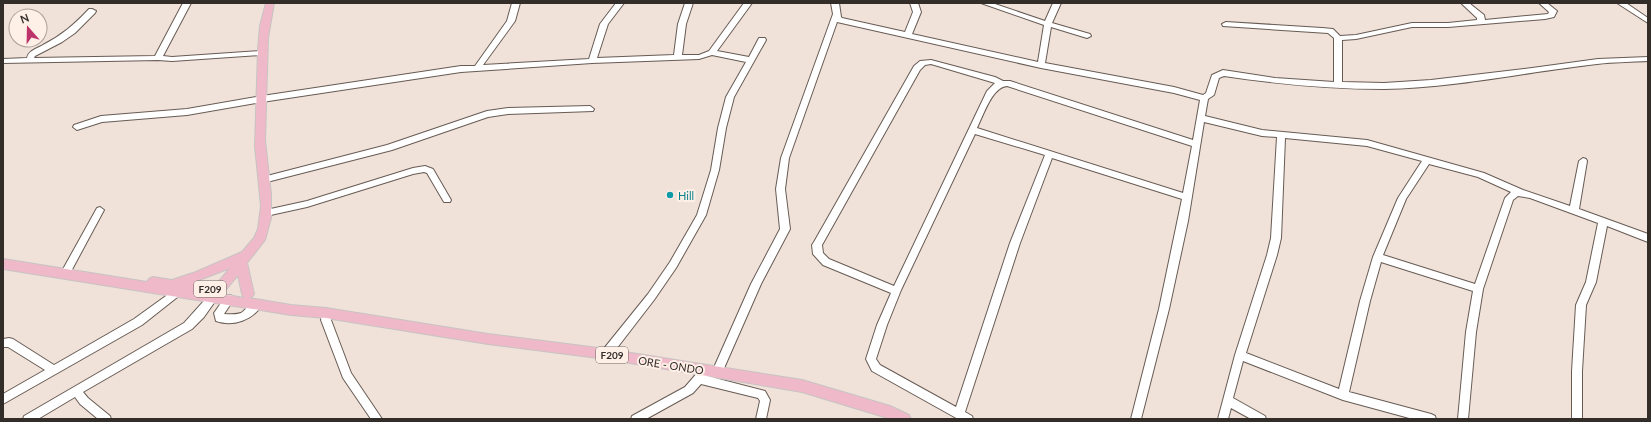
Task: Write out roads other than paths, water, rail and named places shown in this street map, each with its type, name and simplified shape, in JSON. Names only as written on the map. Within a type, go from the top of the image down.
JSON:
[{"type":"main road","points":[[216,294],[259,240],[264,230],[266,214],[260,146],[262,99],[261,53],[266,15],[270,3]]},
{"type":"main road","points":[[175,288],[199,276],[244,259]]},
{"type":"main road","points":[[244,259],[248,294]]},
{"type":"main road","name":"F209","points":[[3,264],[65,274],[216,294],[248,294],[304,306],[320,312]]},
{"type":"main road","name":"F209","points":[[216,294],[230,299],[257,304],[308,312],[320,312]]},
{"type":"main road","name":"ORE - ONDO","points":[[320,312],[488,339],[606,354],[702,375],[717,372],[802,386],[890,412],[904,419]]},
{"type":"street","points":[[158,58],[187,3]]},
{"type":"street","points":[[478,68],[511,21],[516,3]]},
{"type":"street","points":[[592,61],[604,24],[620,3]]},
{"type":"street","points":[[678,58],[682,24],[689,3]]},
{"type":"street","points":[[712,53],[748,3]]},
{"type":"street","points":[[717,372],[756,284],[785,230],[786,223],[782,208],[781,186],[785,158],[836,16],[835,3]]},
{"type":"street","points":[[908,34],[917,12],[914,3]]},
{"type":"street","points":[[985,3],[1087,36]]},
{"type":"street","points":[[1041,65],[1047,24],[1052,10],[1057,3]]},
{"type":"street","points":[[1465,3],[1481,17],[1481,21]]},
{"type":"street","points":[[1338,38],[1356,37],[1412,25],[1448,25],[1481,21],[1545,17],[1552,14],[1553,11],[1543,3]]},
{"type":"street","points":[[1621,3],[1648,21]]},
{"type":"street","points":[[31,60],[30,57],[32,54],[59,40],[72,31],[92,10]]},
{"type":"street","points":[[836,16],[840,20],[1041,65],[1174,90],[1204,98],[1210,95],[1216,77],[1223,73],[1275,81],[1384,86],[1431,83],[1563,67],[1598,61],[1648,59]]},
{"type":"street","points":[[1226,24],[1322,30],[1335,34],[1338,38],[1338,85]]},
{"type":"street","points":[[606,354],[664,278],[700,215],[714,170],[730,97],[762,40]]},
{"type":"street","points":[[3,61],[172,59],[261,53]]},
{"type":"street","points":[[77,127],[101,119],[187,112],[441,71],[592,61],[699,57],[712,53],[751,60]]},
{"type":"street","points":[[896,291],[826,262],[818,254],[818,245],[917,68],[923,63],[931,62],[992,79],[1001,83],[1007,83],[1036,91],[1196,144]]},
{"type":"street","points":[[1001,83],[995,86],[991,91],[931,212],[896,291],[874,347],[871,359],[876,368],[964,416],[1016,243],[1049,155]]},
{"type":"street","points":[[1136,419],[1164,309],[1187,197],[1204,98]]},
{"type":"street","points":[[263,180],[389,148],[487,114],[508,111],[590,109]]},
{"type":"street","points":[[1201,118],[1240,128],[1281,135],[1367,143],[1482,175],[1520,192],[1532,195],[1648,238]]},
{"type":"street","points":[[973,130],[1187,197]]},
{"type":"street","points":[[1223,419],[1240,355],[1276,238],[1281,135]]},
{"type":"street","points":[[1343,395],[1365,301],[1378,257],[1402,198],[1427,160]]},
{"type":"street","points":[[1574,211],[1583,161]]},
{"type":"street","points":[[266,214],[307,204],[413,171],[425,170],[430,171],[447,200]]},
{"type":"street","points":[[1463,419],[1471,332],[1478,289],[1509,198],[1514,193],[1520,192]]},
{"type":"street","points":[[65,274],[100,210]]},
{"type":"street","points":[[1577,419],[1581,305],[1591,282],[1603,222]]},
{"type":"street","points":[[1378,257],[1478,289]]},
{"type":"street","points":[[3,399],[143,318],[175,288]]},
{"type":"street","points":[[28,419],[188,326],[216,294]]},
{"type":"street","points":[[230,299],[219,313],[220,318],[239,319],[245,317],[257,304]]},
{"type":"street","points":[[320,312],[326,320],[347,375],[377,419]]},
{"type":"street","points":[[3,343],[9,342],[54,370]]},
{"type":"street","points":[[1240,355],[1343,395],[1419,417],[1431,419]]},
{"type":"street","points":[[636,419],[689,390],[702,375],[761,394],[765,400],[761,419]]},
{"type":"street","points":[[76,390],[84,401],[106,419]]},
{"type":"street","points":[[1227,400],[1261,419]]},
{"type":"place","name":"Hill","points":[[670,195]]}]
